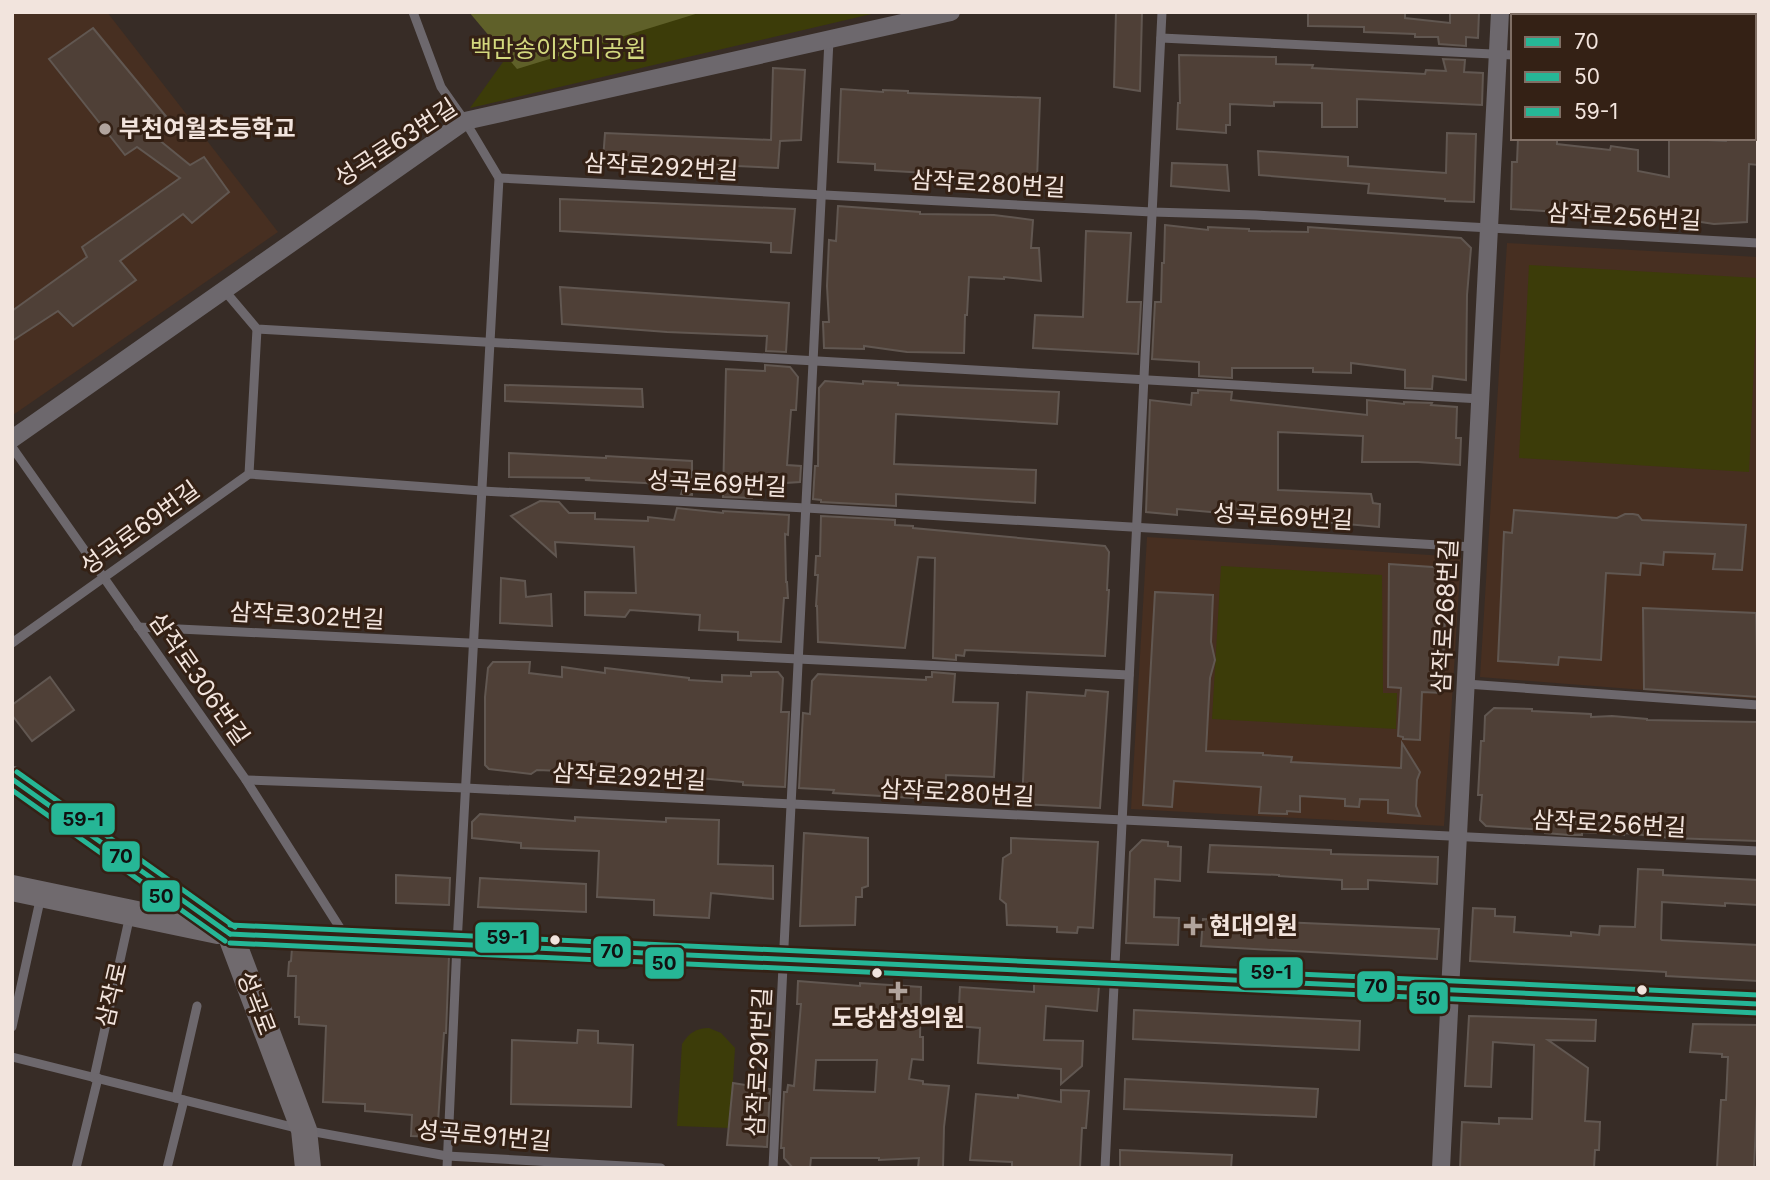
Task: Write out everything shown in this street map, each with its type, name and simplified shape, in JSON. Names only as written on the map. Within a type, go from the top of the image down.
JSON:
[{"type":"street","name":"성곡로63번길","points":[[12,439],[465,121],[951,12]]},
{"type":"street","name":"삼작로268번길","points":[[1441,1168],[1489,229],[1505,55],[1500,12]]},
{"type":"street","points":[[12,779],[230,933]]},
{"type":"street","points":[[12,888],[230,933],[1758,1004]]},
{"type":"street","name":"성곡로","points":[[230,933],[304,1130],[308,1168]]},
{"type":"lane","points":[[413,12],[441,87],[499,178],[447,1168]]},
{"type":"lane","points":[[1105,1168],[1162,12]]},
{"type":"lane","points":[[1161,38],[1505,55]]},
{"type":"lane","points":[[784,959],[829,40]]},
{"type":"lane","name":"삼작로292번길","points":[[499,178],[821,194]]},
{"type":"lane","name":"삼작로280번길","points":[[821,194],[1152,212]]},
{"type":"lane","points":[[1152,212],[1256,215],[1489,229]]},
{"type":"lane","name":"삼작로256번길","points":[[1489,229],[1758,243]]},
{"type":"lane","points":[[224,290],[257,329],[249,474]]},
{"type":"lane","points":[[257,329],[1480,399]]},
{"type":"lane","name":"삼작로306번길","points":[[12,447],[246,780],[347,939]]},
{"type":"lane","name":"성곡로69번길","points":[[12,643],[249,474],[482,491],[1473,547]]},
{"type":"lane","name":"삼작로302번길","points":[[138,627],[474,643]]},
{"type":"lane","points":[[474,643],[1129,675]]},
{"type":"lane","points":[[1466,684],[1758,705]]},
{"type":"lane","points":[[246,780],[466,788]]},
{"type":"lane","name":"삼작로292번길","points":[[466,788],[791,805]]},
{"type":"lane","name":"삼작로280번길","points":[[791,805],[1121,819]]},
{"type":"lane","points":[[1121,819],[1459,836]]},
{"type":"lane","name":"삼작로256번길","points":[[1459,836],[1758,851]]},
{"type":"lane","points":[[12,1027],[42,894]]},
{"type":"lane","name":"삼작로","points":[[76,1168],[131,912]]},
{"type":"lane","name":"삼작로291번길","points":[[773,1168],[784,959]]},
{"type":"lane","points":[[167,1168],[197,1006]]},
{"type":"lane","name":"성곡로91번길","points":[[12,1057],[304,1130],[447,1156],[662,1168]]},
{"type":"shaded area","name":"부천여월초등학교","points":[[12,12],[107,12],[278,232],[13,415]]},
{"type":"shaded area","points":[[1507,243],[1758,257],[1758,699],[1480,677]]},
{"type":"shaded area","points":[[1147,537],[1461,557],[1444,826],[1131,809]]},
{"type":"green space","points":[[469,12],[702,12],[517,69]]},
{"type":"green space","name":"백만송이장미공원","points":[[539,12],[880,12],[470,108]]},
{"type":"green space","points":[[1529,265],[1758,278],[1749,472],[1519,458]]},
{"type":"green space","points":[[1221,566],[1382,575],[1383,693],[1397,693],[1396,729],[1212,719]]},
{"type":"green space","points":[[709,1028],[721,1033],[735,1048],[730,1128],[677,1126],[682,1044],[693,1032]]},
{"type":"building","points":[[1116,12],[1142,12],[1140,91],[1114,87]]},
{"type":"building","points":[[1308,12],[1405,12],[1405,18],[1450,23],[1450,12],[1479,12],[1478,38],[1466,37],[1466,46],[1439,44],[1438,37],[1364,32],[1364,27],[1308,26]]},
{"type":"building","points":[[93,28],[169,120],[153,135],[190,165],[204,157],[229,192],[192,223],[183,214],[120,261],[136,280],[73,326],[58,311],[12,341],[12,311],[87,257],[82,247],[180,178],[137,147],[125,155],[49,59]]},
{"type":"building","points":[[1179,55],[1276,57],[1276,64],[1425,74],[1426,70],[1446,71],[1443,59],[1465,60],[1464,72],[1483,73],[1482,105],[1357,99],[1357,127],[1322,127],[1322,103],[1274,102],[1274,106],[1230,104],[1230,125],[1226,125],[1226,133],[1177,129],[1180,103]]},
{"type":"building","points":[[773,68],[805,70],[801,140],[780,141],[778,168],[603,160],[605,133],[771,140]]},
{"type":"building","points":[[841,89],[1040,98],[1037,179],[875,170],[875,164],[838,162]]},
{"type":"building","points":[[1447,133],[1476,134],[1474,202],[1368,193],[1369,184],[1259,175],[1258,151],[1348,157],[1348,166],[1446,173]]},
{"type":"building","points":[[1518,140],[1557,140],[1557,144],[1638,150],[1638,171],[1669,177],[1669,140],[1758,140],[1758,165],[1749,164],[1747,222],[1714,224],[1644,214],[1601,212],[1601,218],[1511,209],[1512,162],[1517,162]]},
{"type":"building","points":[[1172,163],[1227,165],[1229,191],[1171,186]]},
{"type":"building","points":[[560,199],[795,209],[791,253],[771,252],[771,243],[560,231]]},
{"type":"building","points":[[838,206],[920,214],[994,215],[1033,220],[1031,248],[1039,248],[1041,281],[969,277],[964,353],[907,352],[864,346],[864,349],[824,348],[823,322],[829,322],[829,240],[836,241]]},
{"type":"building","points":[[1165,225],[1208,230],[1208,227],[1308,232],[1308,227],[1461,238],[1471,248],[1467,295],[1466,380],[1433,376],[1432,389],[1405,388],[1405,370],[1351,363],[1351,373],[1313,372],[1313,368],[1232,368],[1232,378],[1199,376],[1199,362],[1152,359],[1155,302],[1161,302]]},
{"type":"building","points":[[1086,231],[1131,233],[1127,302],[1141,302],[1138,354],[1033,348],[1035,315],[1083,317]]},
{"type":"building","points":[[560,287],[789,303],[786,352],[766,351],[767,336],[562,324]]},
{"type":"building","points":[[765,365],[790,367],[798,377],[796,410],[791,410],[787,465],[801,466],[800,482],[753,485],[752,498],[723,497],[726,369],[765,371]]},
{"type":"building","points":[[825,381],[1059,392],[1057,424],[896,414],[894,464],[1036,470],[1035,503],[896,494],[896,506],[821,502],[813,499],[815,466],[818,466],[819,388]]},
{"type":"building","points":[[505,385],[642,389],[643,407],[505,401]]},
{"type":"building","points":[[1198,390],[1232,392],[1231,400],[1367,415],[1367,400],[1457,407],[1456,438],[1461,438],[1460,465],[1362,462],[1363,436],[1278,432],[1278,490],[1371,494],[1373,503],[1380,504],[1379,527],[1177,509],[1177,515],[1146,512],[1150,400],[1191,405],[1192,393],[1198,393]]},
{"type":"building","points":[[509,453],[692,461],[692,495],[681,494],[684,485],[585,480],[590,478],[509,477]]},
{"type":"building","points":[[540,501],[559,502],[569,513],[595,513],[595,519],[648,521],[648,517],[674,520],[677,508],[723,513],[789,515],[788,535],[785,534],[788,598],[784,598],[781,642],[738,640],[738,632],[699,630],[700,615],[630,610],[625,617],[585,615],[585,592],[636,593],[634,547],[555,542],[556,556],[511,516]]},
{"type":"building","points":[[1514,510],[1617,518],[1633,514],[1642,520],[1746,525],[1742,570],[1713,569],[1715,554],[1664,552],[1663,565],[1641,563],[1640,575],[1606,573],[1601,660],[1559,657],[1558,665],[1498,661],[1504,532],[1512,533]]},
{"type":"building","points":[[821,516],[895,520],[895,525],[913,528],[1105,546],[1109,552],[1109,590],[1105,656],[965,650],[964,656],[956,655],[956,660],[933,658],[935,558],[918,557],[905,648],[818,642],[818,575],[815,575],[816,556],[820,556]]},
{"type":"building","points":[[1389,564],[1447,568],[1442,693],[1422,692],[1420,740],[1398,736],[1401,688],[1388,687]]},
{"type":"building","points":[[501,578],[525,581],[526,597],[551,594],[552,626],[500,623]]},
{"type":"building","points":[[1155,592],[1213,595],[1211,642],[1215,660],[1210,678],[1206,751],[1263,753],[1292,757],[1291,762],[1401,768],[1402,743],[1420,772],[1416,806],[1420,816],[1388,813],[1388,800],[1360,799],[1359,807],[1345,806],[1345,799],[1300,796],[1300,812],[1259,813],[1261,787],[1174,781],[1172,807],[1143,805]]},
{"type":"building","points":[[1643,608],[1756,613],[1758,697],[1644,689]]},
{"type":"building","points":[[493,662],[530,662],[529,673],[562,677],[562,667],[605,673],[605,668],[722,682],[722,675],[751,676],[751,672],[778,672],[783,678],[781,712],[789,712],[785,787],[743,785],[743,782],[698,778],[537,770],[531,774],[489,769],[485,765],[485,697],[488,668]]},
{"type":"building","points":[[932,672],[955,674],[953,702],[998,703],[994,777],[946,775],[945,800],[833,793],[834,790],[799,788],[803,713],[810,714],[812,681],[818,674],[926,680],[926,677],[932,677]]},
{"type":"building","points":[[50,677],[74,710],[32,741],[12,715],[12,705]]},
{"type":"building","points":[[1086,690],[1108,692],[1100,808],[1022,804],[1027,692],[1085,696]]},
{"type":"building","points":[[1494,708],[1647,720],[1758,722],[1758,841],[1671,838],[1624,833],[1582,832],[1582,835],[1569,835],[1545,833],[1545,830],[1486,826],[1480,820],[1482,795],[1478,795],[1481,741],[1484,741],[1485,716]]},
{"type":"building","points":[[480,814],[575,821],[575,817],[666,822],[666,818],[719,820],[718,864],[773,866],[773,899],[711,893],[709,918],[654,915],[654,900],[597,897],[599,851],[521,848],[521,843],[472,838],[472,822]]},
{"type":"building","points":[[804,833],[868,838],[868,886],[862,888],[862,897],[856,897],[855,925],[800,926]]},
{"type":"building","points":[[1011,838],[1098,842],[1093,928],[1078,927],[1077,933],[1057,932],[1057,927],[1007,925],[1006,904],[1000,899],[1003,858],[1011,853]]},
{"type":"building","points":[[1142,840],[1168,842],[1168,846],[1181,847],[1180,881],[1155,879],[1154,917],[1179,918],[1178,945],[1126,943],[1130,852]]},
{"type":"building","points":[[1210,845],[1331,850],[1331,854],[1438,857],[1437,884],[1368,880],[1368,889],[1342,889],[1342,880],[1208,872]]},
{"type":"building","points":[[1638,869],[1663,870],[1663,875],[1758,880],[1758,905],[1662,902],[1661,939],[1758,945],[1758,981],[1666,976],[1666,972],[1470,961],[1473,908],[1495,909],[1495,916],[1515,917],[1514,932],[1599,935],[1600,926],[1635,927]]},
{"type":"building","points":[[396,875],[450,878],[449,905],[396,903]]},
{"type":"building","points":[[480,878],[586,884],[586,912],[478,907]]},
{"type":"building","points":[[1230,915],[1256,916],[1256,921],[1439,929],[1437,959],[1201,946],[1203,919],[1229,920]]},
{"type":"building","points":[[292,948],[449,956],[446,1033],[437,1137],[411,1136],[412,1115],[365,1111],[365,1104],[323,1102],[326,1026],[299,1024],[299,1017],[295,1017],[296,976],[288,976]]},
{"type":"building","points":[[798,981],[921,987],[920,1037],[923,1037],[923,1060],[912,1059],[909,1079],[923,1081],[923,1084],[949,1086],[943,1168],[918,1168],[919,1158],[811,1158],[810,1168],[793,1168],[784,1158],[784,1148],[781,1148],[784,1092],[787,1092],[788,1085],[794,1086],[801,1004],[797,1004]],"holes":[[[816,1060],[877,1060],[875,1092],[814,1090]]]},
{"type":"building","points":[[1034,982],[1099,986],[1097,1011],[1046,1006],[1044,1040],[1083,1041],[1082,1066],[1061,1084],[1061,1069],[978,1063],[980,1028],[958,1026],[960,987],[1034,992]]},
{"type":"building","points":[[1134,1010],[1360,1021],[1359,1050],[1133,1039]]},
{"type":"building","points":[[1469,1016],[1596,1020],[1595,1041],[1548,1040],[1588,1068],[1585,1121],[1600,1122],[1599,1150],[1595,1150],[1594,1168],[1460,1168],[1462,1122],[1499,1124],[1499,1118],[1532,1119],[1534,1045],[1493,1042],[1491,1087],[1465,1086]]},
{"type":"building","points":[[1693,1024],[1758,1025],[1754,1168],[1717,1168],[1721,1100],[1726,1100],[1728,1057],[1722,1057],[1722,1054],[1690,1052]]},
{"type":"building","points":[[578,1030],[598,1031],[598,1043],[633,1045],[631,1107],[511,1104],[512,1040],[577,1043]]},
{"type":"building","points":[[1125,1079],[1318,1089],[1316,1117],[1124,1109]]},
{"type":"building","points":[[733,1083],[770,1089],[767,1147],[727,1145]]},
{"type":"building","points":[[1061,1090],[1089,1091],[1086,1128],[1082,1128],[1080,1168],[1012,1167],[1012,1162],[970,1160],[976,1094],[1018,1098],[1018,1095],[1061,1102]]},
{"type":"building","points":[[1120,1150],[1232,1155],[1231,1168],[1120,1168]]},
{"type":"transit line","name":"59-1","points":[[17,772],[235,927]]},
{"type":"transit line","name":"70","points":[[12,779],[230,934]]},
{"type":"transit line","name":"50","points":[[12,790],[225,941]]},
{"type":"transit line","name":"59-1","points":[[230,925],[1758,995]]},
{"type":"transit line","name":"70","points":[[230,934],[1758,1004]]},
{"type":"transit line","name":"50","points":[[230,943],[1758,1013]]},
{"type":"place","name":"부천여월초등학교","points":[[105,129]]},
{"type":"place","name":"현대의원","points":[[1193,926]]},
{"type":"place","name":"도당삼성의원","points":[[898,991]]}]
